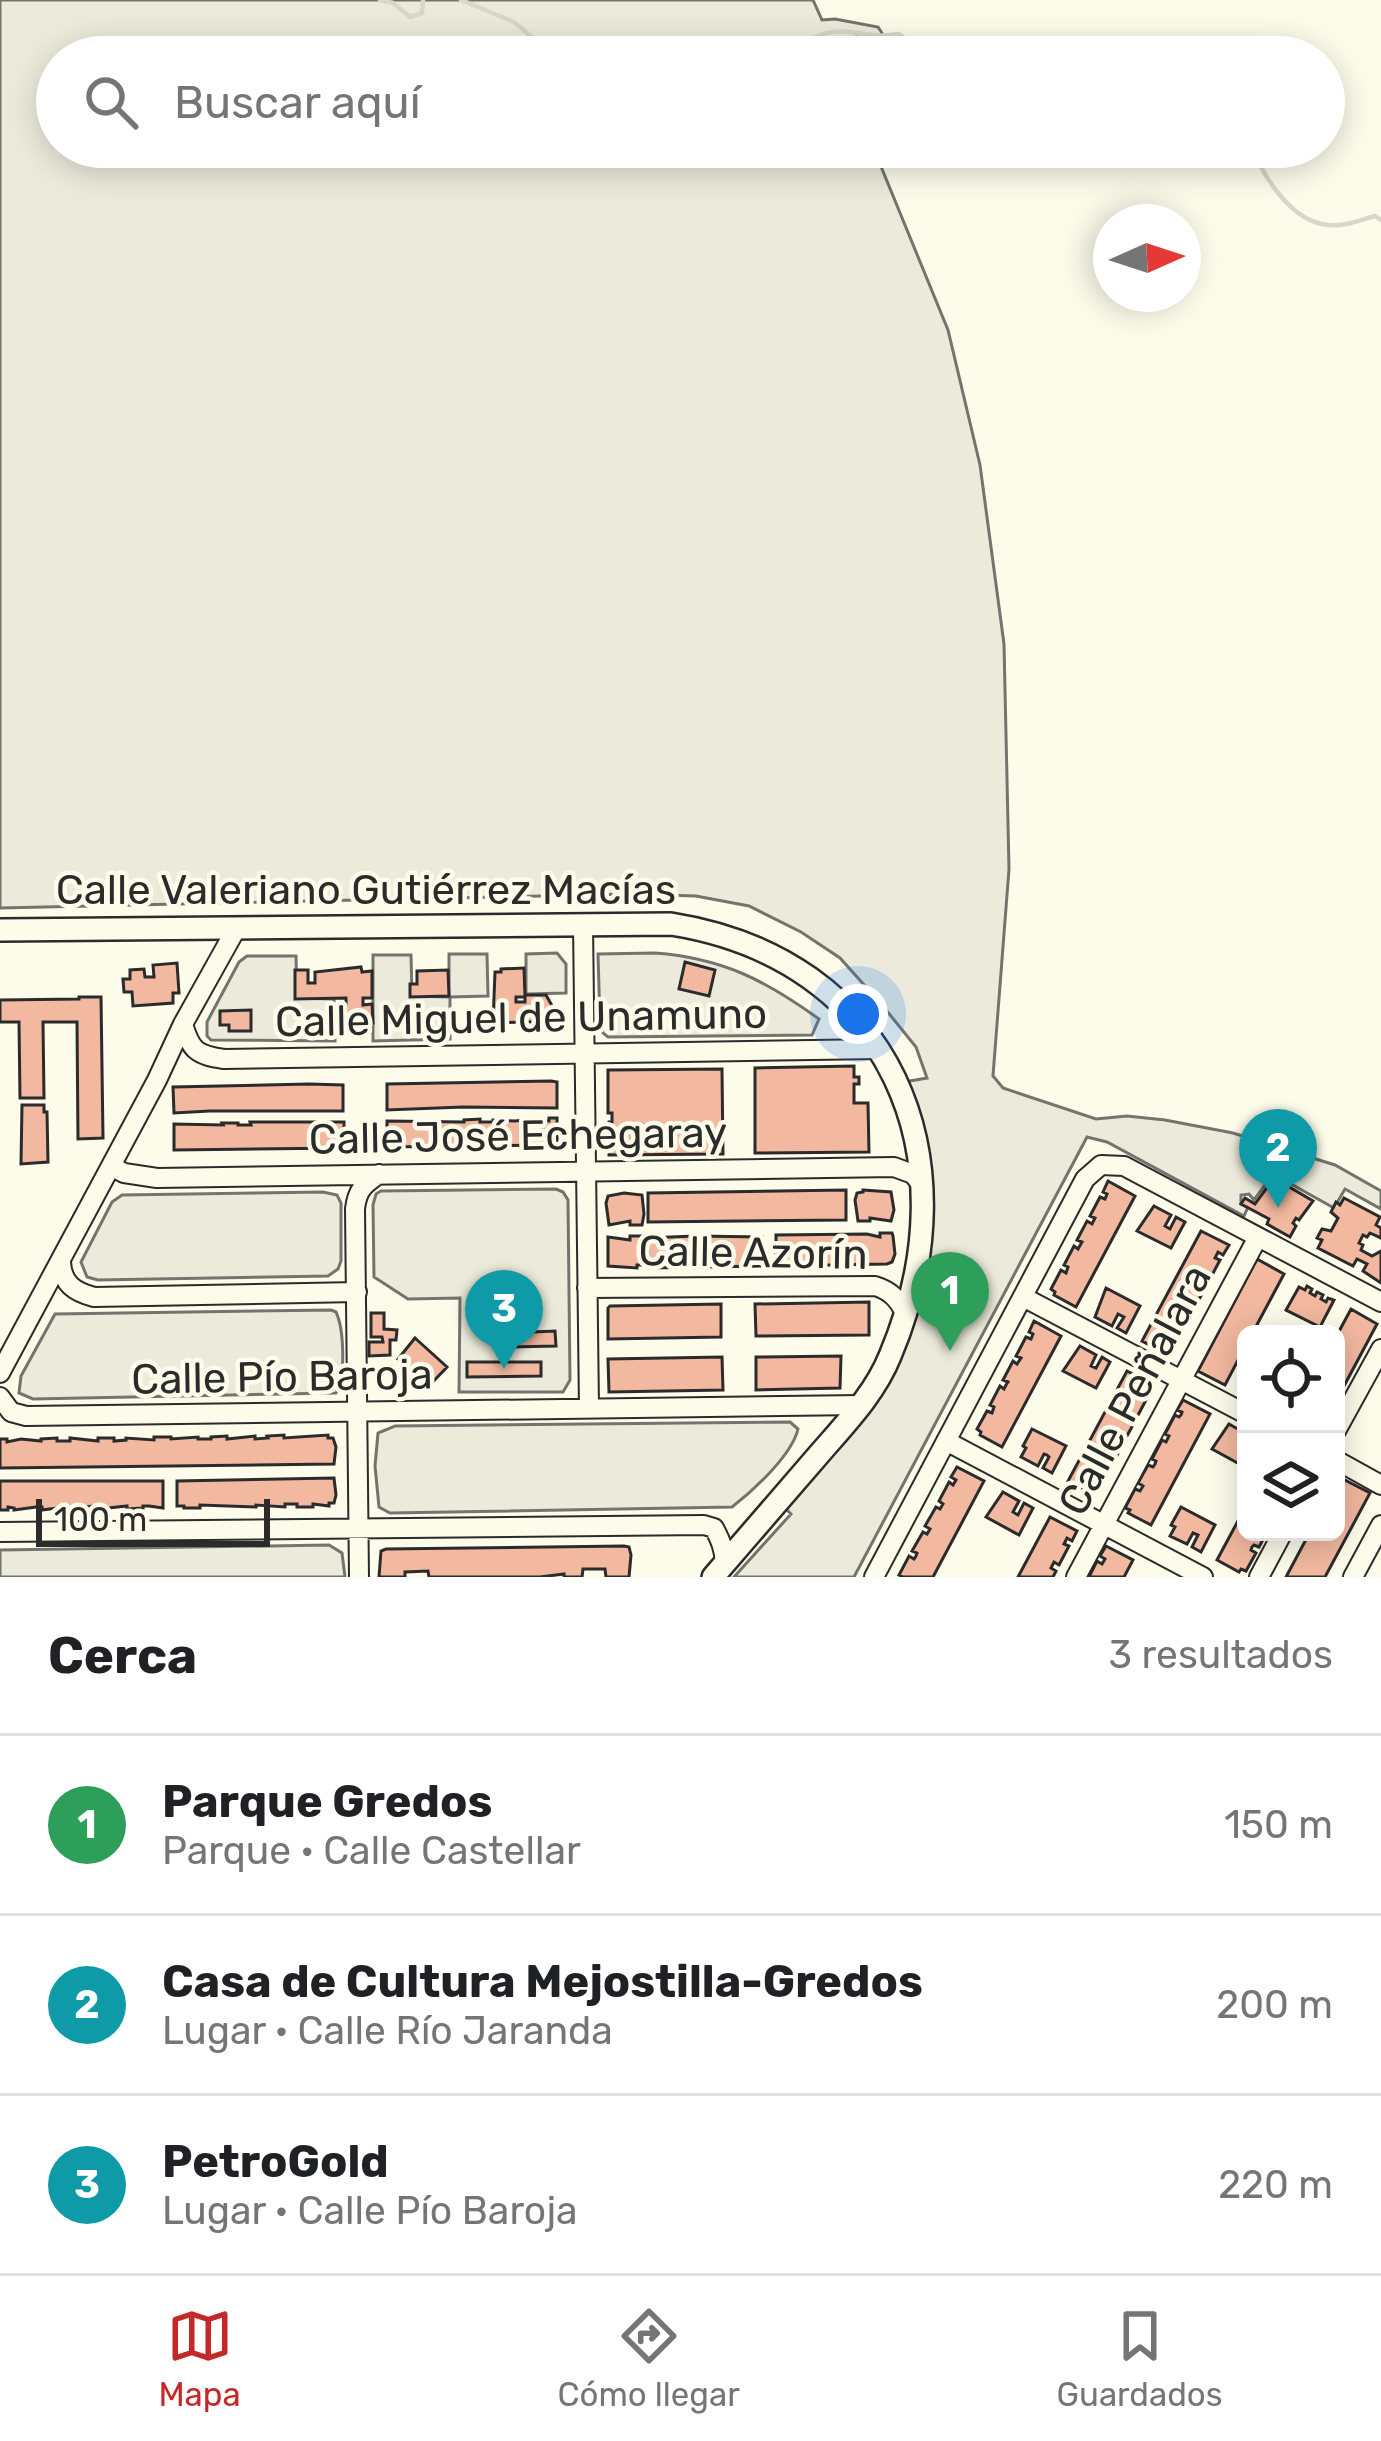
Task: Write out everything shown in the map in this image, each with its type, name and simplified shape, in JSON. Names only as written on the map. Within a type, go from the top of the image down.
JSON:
[{"type":"main road","name":"Calle Valeriano Gutiérrez Macías","points":[[0,930],[671,924],[736,938],[765,950],[842,1005],[879,1049],[908,1109],[922,1185],[918,1254],[891,1355],[861,1405],[718,1570]]},
{"type":"street","points":[[583,924],[589,1408]]},
{"type":"street","points":[[0,1373],[236,928]]},
{"type":"street","points":[[830,1049],[844,1024],[842,1005]]},
{"type":"street","name":"Calle Miguel de Unamuno","points":[[183,1024],[188,1041],[201,1056],[224,1059],[879,1049]]},
{"type":"street","points":[[874,1577],[1085,1180],[1101,1165],[1124,1166],[1381,1302]]},
{"type":"street","name":"Calle José Echegaray","points":[[111,1166],[157,1178],[894,1167],[913,1174],[922,1185]]},
{"type":"street","points":[[359,1577],[356,1196],[379,1174]]},
{"type":"street","name":"Calle Peñalara","points":[[1076,1577],[1258,1237]]},
{"type":"street","points":[[61,1262],[65,1282],[94,1298],[357,1292]]},
{"type":"street","name":"Calle Azorín","points":[[587,1288],[875,1286],[899,1300],[905,1313]]},
{"type":"street","points":[[1023,1297],[1237,1409]]},
{"type":"street","points":[[1345,1415],[1381,1349]]},
{"type":"street","name":"Calle Pío Baroja","points":[[0,1397],[11,1412],[26,1416],[861,1405]]},
{"type":"street","points":[[946,1442],[1203,1577]]},
{"type":"street","points":[[1345,1465],[1381,1485]]},
{"type":"street","points":[[0,1532],[704,1525],[714,1528],[724,1548],[718,1570]]},
{"type":"street","points":[[1353,1577],[1381,1525]]},
{"type":"street","points":[[1259,1577],[1278,1541]]},
{"type":"shaded area","points":[[0,0],[813,0],[822,20],[878,27],[880,36],[36,36],[36,168],[882,168],[948,330],[980,465],[1004,644],[1009,869],[993,1076],[1003,1088],[1096,1119],[1127,1116],[1233,1133],[1335,1165],[1381,1191],[1381,1209],[1345,1189],[1334,1208],[1273,1174],[1254,1200],[1249,1194],[1241,1195],[1241,1204],[1248,1207],[1244,1216],[1107,1142],[1087,1137],[854,1577],[734,1577],[791,1514],[785,1508],[876,1397],[908,1337],[927,1264],[932,1199],[904,1082],[927,1078],[916,1047],[840,958],[749,906],[696,896],[0,908]]},
{"type":"shaded area","points":[[557,953],[566,964],[566,993],[526,994],[526,954]]},
{"type":"shaded area","points":[[655,953],[701,960],[761,982],[819,1019],[812,1035],[608,1037],[600,1022],[598,954]]},
{"type":"shaded area","points":[[449,954],[487,954],[488,996],[450,997],[450,1039],[373,1041],[373,955],[411,955],[412,996],[449,997]]},
{"type":"shaded area","points":[[247,956],[296,956],[297,998],[334,999],[335,1041],[211,1040],[207,1022],[239,962]]},
{"type":"shaded area","points":[[556,1189],[568,1200],[570,1380],[563,1392],[459,1392],[460,1298],[408,1299],[374,1277],[376,1194]]},
{"type":"shaded area","points":[[122,1195],[337,1195],[341,1203],[341,1261],[328,1276],[98,1280],[87,1277],[81,1262],[112,1202]]},
{"type":"shaded area","points":[[331,1310],[339,1320],[342,1341],[343,1365],[336,1393],[33,1399],[19,1393],[21,1376],[55,1314]]},
{"type":"shaded area","points":[[790,1422],[798,1429],[788,1450],[732,1507],[390,1513],[379,1507],[378,1433],[395,1426]]},
{"type":"shaded area","points":[[329,1545],[342,1553],[345,1577],[0,1577],[0,1550]]},
{"type":"building","points":[[685,962],[715,970],[709,996],[679,989]]},
{"type":"building","points":[[177,963],[179,993],[173,993],[173,1003],[133,1006],[132,992],[124,992],[123,979],[130,979],[130,970],[144,969],[145,977],[154,977],[153,965]]},
{"type":"building","points":[[361,967],[362,972],[372,971],[372,998],[363,998],[363,1005],[372,1004],[373,1023],[346,1021],[346,998],[295,999],[295,970],[308,970],[308,983],[315,983],[315,972]]},
{"type":"building","points":[[524,968],[525,997],[546,995],[555,1021],[493,1023],[495,972]]},
{"type":"building","points":[[448,970],[449,996],[410,997],[417,971]]},
{"type":"building","points":[[101,997],[103,1138],[78,1139],[77,1022],[43,1022],[44,1098],[20,1098],[19,1022],[0,1022],[0,1000]]},
{"type":"building","points":[[251,1010],[251,1031],[229,1031],[229,1025],[220,1025],[220,1011]]},
{"type":"building","points":[[854,1066],[859,1084],[854,1084],[854,1103],[868,1103],[869,1152],[755,1153],[755,1068]]},
{"type":"building","points":[[722,1069],[723,1154],[609,1155],[608,1070]]},
{"type":"building","points":[[557,1082],[557,1108],[387,1110],[387,1084]]},
{"type":"building","points":[[343,1085],[343,1111],[174,1113],[173,1087]]},
{"type":"building","points":[[22,1105],[44,1105],[48,1162],[21,1164]]},
{"type":"building","points":[[557,1118],[557,1145],[387,1147],[387,1121]]},
{"type":"building","points":[[344,1122],[344,1148],[174,1150],[174,1124]]},
{"type":"building","points":[[1274,1178],[1313,1201],[1296,1218],[1290,1237],[1241,1204],[1245,1198],[1255,1204]]},
{"type":"building","points":[[1108,1181],[1135,1196],[1076,1307],[1051,1289],[1061,1270],[1066,1273],[1064,1265],[1074,1246],[1078,1249],[1082,1242],[1077,1240],[1087,1221],[1092,1224],[1095,1218],[1090,1216],[1100,1197],[1105,1199]]},
{"type":"building","points":[[846,1190],[846,1220],[648,1222],[648,1193]]},
{"type":"building","points":[[863,1190],[891,1192],[891,1221],[858,1221],[855,1200]]},
{"type":"building","points":[[642,1195],[642,1225],[630,1225],[630,1221],[609,1225],[608,1196]]},
{"type":"building","points":[[1344,1198],[1380,1217],[1376,1225],[1381,1238],[1370,1233],[1359,1243],[1372,1256],[1381,1251],[1381,1283],[1363,1271],[1367,1264],[1357,1259],[1353,1266],[1318,1248],[1322,1240],[1317,1238],[1322,1229],[1331,1231],[1338,1218],[1331,1212]]},
{"type":"building","points":[[1154,1206],[1171,1215],[1165,1226],[1170,1229],[1176,1217],[1185,1222],[1171,1248],[1137,1231]]},
{"type":"building","points":[[1201,1231],[1229,1245],[1223,1255],[1218,1252],[1215,1258],[1220,1260],[1210,1279],[1206,1276],[1203,1282],[1207,1285],[1197,1303],[1189,1307],[1194,1310],[1184,1328],[1179,1326],[1176,1331],[1181,1334],[1171,1352],[1165,1353],[1142,1341]]},
{"type":"building","points":[[880,1233],[893,1236],[895,1254],[887,1264],[776,1266],[776,1235],[880,1237]]},
{"type":"building","points":[[630,1236],[642,1236],[643,1265],[608,1266],[608,1237],[630,1240]]},
{"type":"building","points":[[762,1237],[762,1266],[649,1268],[648,1238]]},
{"type":"building","points":[[1257,1259],[1284,1274],[1257,1325],[1237,1325],[1237,1362],[1225,1385],[1198,1371]]},
{"type":"building","points":[[1307,1286],[1315,1296],[1317,1292],[1323,1295],[1326,1302],[1334,1300],[1321,1325],[1286,1310],[1299,1287],[1305,1290]]},
{"type":"building","points":[[1106,1288],[1140,1306],[1126,1333],[1117,1328],[1124,1317],[1118,1314],[1112,1326],[1095,1317]]},
{"type":"building","points":[[869,1302],[869,1335],[756,1336],[755,1304]]},
{"type":"building","points":[[721,1304],[721,1337],[608,1339],[610,1306]]},
{"type":"building","points":[[1351,1309],[1377,1324],[1345,1384],[1345,1325]]},
{"type":"building","points":[[371,1313],[384,1313],[384,1329],[397,1330],[396,1340],[390,1340],[390,1355],[369,1356],[369,1342],[383,1342],[382,1337],[371,1337]]},
{"type":"building","points":[[1034,1321],[1061,1336],[1002,1447],[977,1429],[987,1411],[992,1413],[990,1405],[1000,1386],[1004,1389],[1008,1382],[1003,1380],[1013,1361],[1017,1364],[1021,1358],[1016,1356],[1026,1337],[1031,1339]]},
{"type":"building","points":[[555,1331],[556,1346],[508,1347],[508,1333]]},
{"type":"building","points":[[415,1338],[447,1367],[429,1386],[398,1359]]},
{"type":"building","points":[[1080,1346],[1096,1355],[1091,1366],[1096,1368],[1102,1357],[1110,1362],[1096,1388],[1063,1371]]},
{"type":"building","points":[[841,1356],[840,1388],[756,1390],[756,1357]]},
{"type":"building","points":[[722,1357],[723,1390],[609,1392],[608,1359]]},
{"type":"building","points":[[467,1362],[541,1362],[541,1376],[467,1377]]},
{"type":"building","points":[[1127,1371],[1154,1385],[1149,1394],[1144,1392],[1141,1398],[1146,1400],[1136,1419],[1132,1416],[1128,1422],[1133,1425],[1123,1443],[1118,1441],[1115,1447],[1120,1450],[1110,1468],[1105,1466],[1102,1471],[1107,1474],[1097,1492],[1091,1493],[1068,1481]]},
{"type":"building","points":[[1183,1400],[1210,1414],[1151,1525],[1125,1508],[1135,1489],[1140,1491],[1143,1486],[1138,1483],[1148,1465],[1155,1464],[1152,1459],[1162,1440],[1166,1442],[1175,1415],[1181,1415],[1177,1410]]},
{"type":"building","points":[[1229,1424],[1237,1428],[1237,1463],[1212,1449]]},
{"type":"building","points":[[1032,1429],[1066,1446],[1052,1473],[1043,1468],[1047,1455],[1038,1466],[1021,1457]]},
{"type":"building","points":[[328,1435],[336,1447],[334,1464],[0,1468],[0,1439],[114,1441]]},
{"type":"building","points":[[957,1467],[984,1481],[933,1577],[899,1575],[909,1556],[916,1556],[912,1551],[930,1529],[925,1526],[943,1504],[939,1501],[949,1482],[953,1485],[956,1480],[951,1477]]},
{"type":"building","points":[[334,1478],[336,1495],[329,1506],[177,1506],[177,1481]]},
{"type":"building","points":[[1345,1480],[1370,1493],[1345,1540]]},
{"type":"building","points":[[0,1481],[163,1481],[163,1508],[0,1510]]},
{"type":"building","points":[[1003,1492],[1019,1501],[1013,1512],[1018,1515],[1024,1503],[1033,1508],[1019,1535],[986,1517]]},
{"type":"building","points":[[1181,1507],[1215,1525],[1201,1552],[1192,1547],[1198,1535],[1193,1533],[1187,1544],[1170,1536]]},
{"type":"building","points":[[1050,1517],[1077,1531],[1072,1541],[1067,1538],[1064,1544],[1069,1546],[1059,1565],[1054,1562],[1053,1577],[1018,1577]]},
{"type":"building","points":[[1237,1523],[1237,1541],[1262,1541],[1252,1547],[1256,1553],[1246,1571],[1217,1560]]},
{"type":"building","points":[[1305,1541],[1344,1541],[1325,1577],[1286,1577]]},
{"type":"building","points":[[624,1546],[631,1555],[629,1577],[606,1577],[605,1569],[583,1569],[582,1577],[429,1577],[428,1571],[379,1577],[381,1551],[386,1549]]},
{"type":"building","points":[[1106,1546],[1133,1560],[1124,1577],[1089,1577],[1097,1561],[1102,1564],[1105,1559],[1100,1556]]},
{"type":"waterway","points":[[380,0],[393,3],[410,17],[422,13],[423,0]]},
{"type":"waterway","points":[[461,0],[514,22],[531,36]]},
{"type":"waterway","points":[[819,36],[832,32],[901,36]]},
{"type":"waterway","points":[[1262,168],[1291,207],[1315,222],[1334,225],[1375,216],[1381,220]]},
{"type":"place","name":"Casa de Cultura Mejostilla-Gredos","points":[[1278,1208]]},
{"type":"place","name":"Parque Gredos","points":[[950,1351]]},
{"type":"place","name":"PetroGold","points":[[504,1369]]}]
